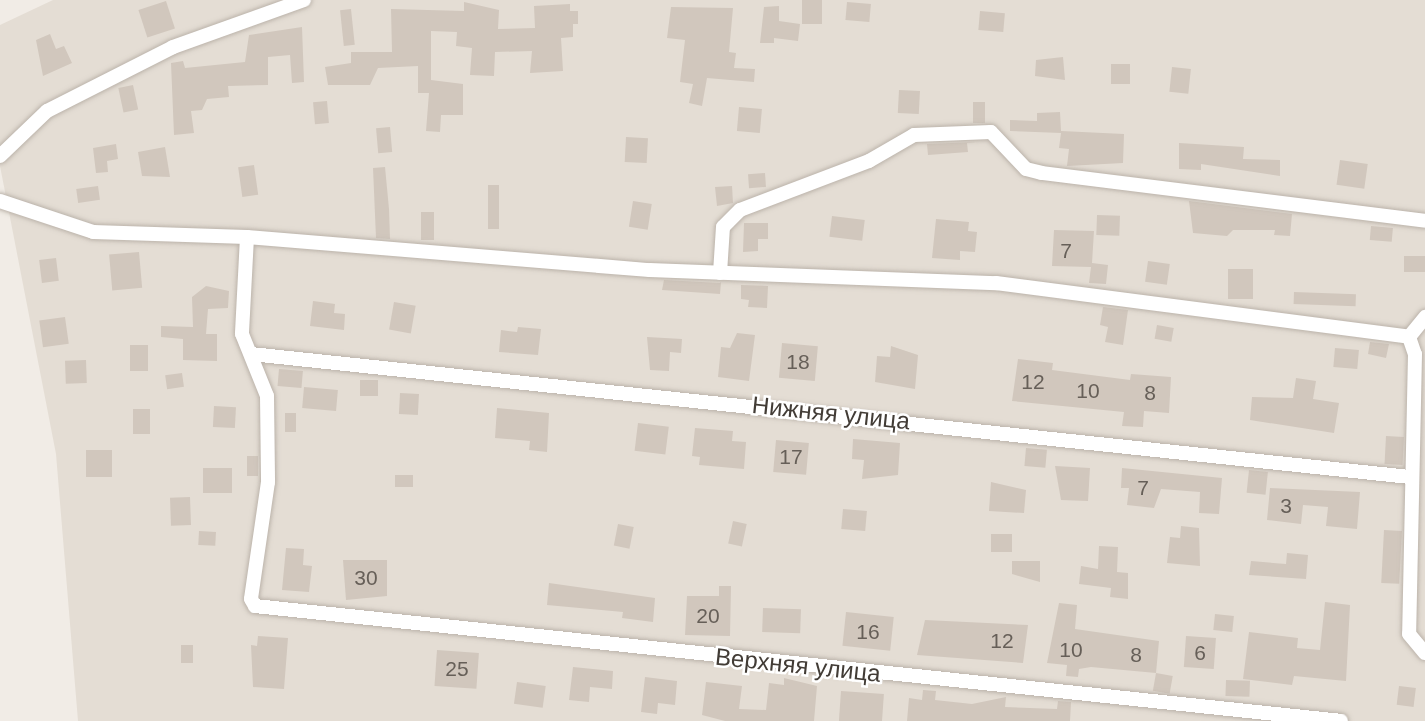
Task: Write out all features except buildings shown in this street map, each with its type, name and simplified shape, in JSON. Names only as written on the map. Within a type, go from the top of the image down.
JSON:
[{"type":"street","points":[[0,156],[47,111],[173,47],[304,0]]},
{"type":"street","points":[[720,273],[723,227],[740,210],[869,161],[914,135],[991,132],[1026,169],[1042,173],[1425,221]]},
{"type":"street","points":[[1,203],[93,232],[247,237],[720,273],[996,283],[1409,337]]},
{"type":"street","points":[[247,237],[240,298],[242,334],[251,354]]},
{"type":"street","points":[[1409,337],[1425,317]]},
{"type":"street","points":[[1409,337],[1415,354],[1410,477],[1409,634],[1425,653]]},
{"type":"street","name":"Нижняя улица","points":[[251,354],[1410,477]]},
{"type":"street","name":"Верхняя улица","points":[[251,354],[267,409],[268,482],[251,599],[255,606],[1341,721]]},
{"type":"shaded area","points":[[53,0],[1425,0],[1425,721],[78,721],[56,454],[0,166],[0,25]]}]
